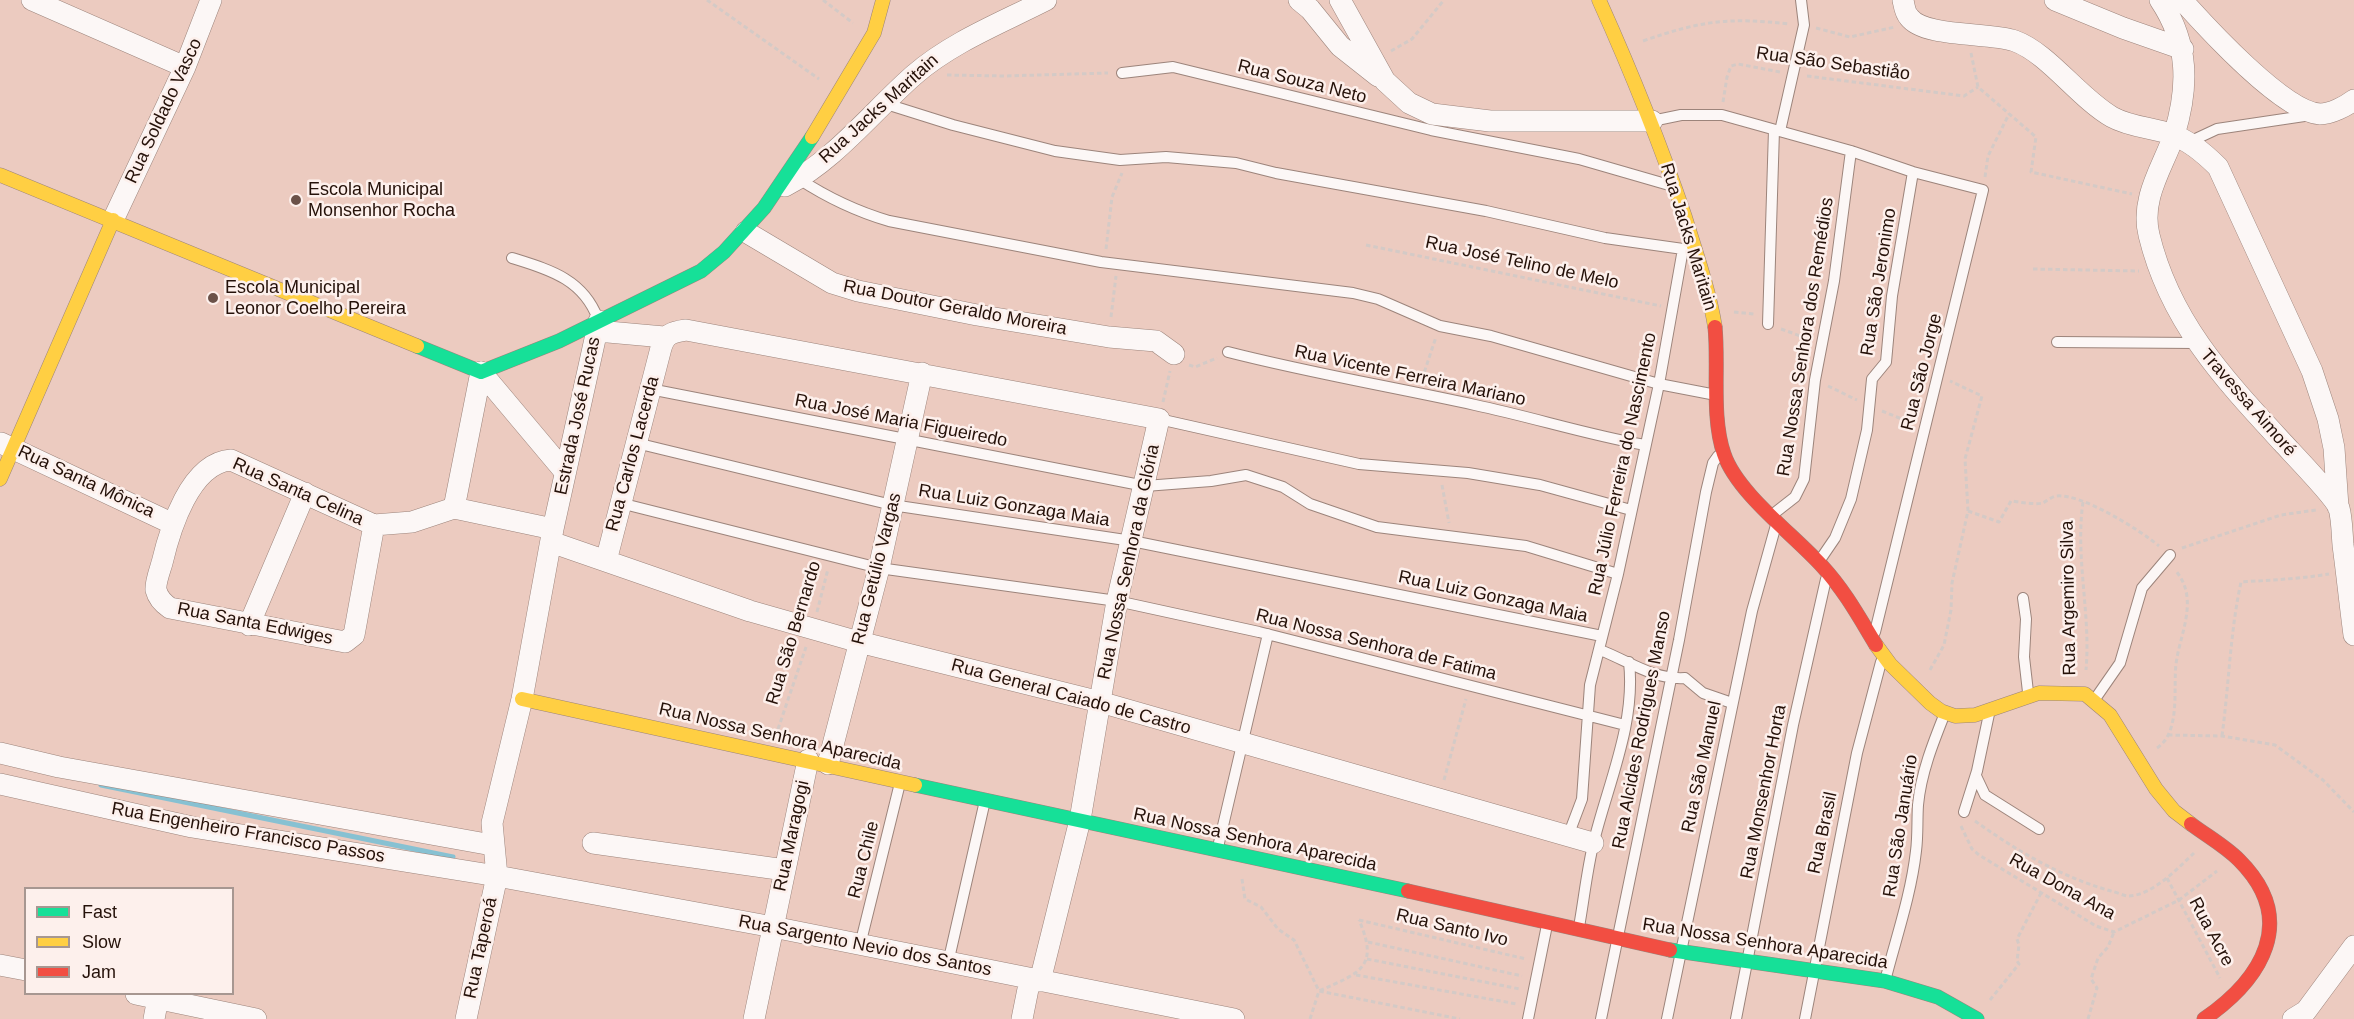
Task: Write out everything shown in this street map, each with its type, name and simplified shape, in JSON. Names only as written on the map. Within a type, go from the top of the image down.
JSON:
[{"type":"street","points":[[32,0],[185,67]]},
{"type":"street","name":"Estrada José Rucas","points":[[496,876],[492,823],[522,699],[552,535],[598,326],[701,271],[746,232],[779,189],[871,37],[883,0]]},
{"type":"street","name":"Rua Jacks Maritain","points":[[779,189],[799,179],[828,156],[915,74],[948,50],[1046,0]]},
{"type":"street","points":[[1299,0],[1310,9],[1340,46],[1409,103],[1432,114],[1454,119],[1652,121]]},
{"type":"street","points":[[1340,0],[1385,81]]},
{"type":"street","name":"Rua Jacks Maritain","points":[[1599,0],[1652,121],[1675,187],[1688,248],[1712,310],[1718,352],[1722,451],[1742,485],[1823,567],[1846,594],[1882,656],[1918,691],[1945,713]]},
{"type":"street","points":[[1903,0],[1909,17],[1913,21],[1933,29],[2016,41],[2033,52],[2074,89],[2111,116],[2127,124],[2180,139],[2218,166],[2312,371],[2328,419],[2334,448],[2338,507],[2354,635]]},
{"type":"street","points":[[2055,0],[2122,28],[2183,49]]},
{"type":"street","points":[[2160,0],[2183,49]]},
{"type":"street","points":[[2182,0],[2211,32],[2249,68],[2287,98],[2320,114],[2335,111],[2354,100]]},
{"type":"street","name":"Rua Soldado Vasco","points":[[113,220],[185,67],[210,1]]},
{"type":"street","name":"Travessa Aimoré","points":[[2183,49],[2180,139],[2152,184],[2148,232],[2162,272],[2196,343],[2223,378],[2338,507]]},
{"type":"street","points":[[0,175],[481,372],[565,472]]},
{"type":"street","points":[[0,479],[6,445],[113,220]]},
{"type":"street","name":"Rua Doutor Geraldo Moreira","points":[[746,232],[832,284],[858,291],[1109,337],[1156,341],[1174,354]]},
{"type":"street","points":[[481,372],[598,326],[663,343],[673,332],[686,330],[1159,419]]},
{"type":"street","name":"Rua Carlos Lacerda","points":[[606,561],[663,343]]},
{"type":"street","points":[[481,372],[454,508],[552,535]]},
{"type":"street","name":"Rua Getúlio Vargas","points":[[818,762],[859,642],[879,568],[922,373]]},
{"type":"street","name":"Rua Nossa Senhora da Glória","points":[[1022,1019],[1080,820],[1117,601],[1159,419]]},
{"type":"street","name":"Rua Santa Mônica","points":[[6,445],[171,523]]},
{"type":"street","name":"Rua Santa Celina","points":[[171,523],[204,471],[220,460],[231,460],[374,525],[412,522],[454,508]]},
{"type":"street","points":[[249,625],[305,493]]},
{"type":"street","name":"Rua Santa Edwiges","points":[[171,523],[156,590],[162,602],[170,608],[345,642],[352,638],[374,525]]},
{"type":"street","name":"Rua General Caiado de Castro","points":[[552,535],[606,561],[750,610],[859,642],[1100,702],[1593,843]]},
{"type":"street","points":[[1945,713],[1969,716],[1989,713],[2028,696],[2049,690],[2088,697],[2114,721],[2165,802],[2235,857],[2258,882],[2268,902],[2272,926],[2268,951],[2254,976],[2231,999],[2204,1019]]},
{"type":"street","name":"Rua Nossa Senhora Aparecida","points":[[522,699],[818,762],[984,802],[1217,849],[1680,952],[1885,981],[1938,998],[1976,1018]]},
{"type":"street","name":"Rua Engenheiro Francisco Passos","points":[[0,753],[59,767],[492,845]]},
{"type":"street","name":"Rua Maragogi","points":[[754,1019],[785,870],[818,762]]},
{"type":"street","name":"Rua Engenheiro Francisco Passos","points":[[0,784],[192,827],[496,876]]},
{"type":"street","points":[[593,843],[785,870]]},
{"type":"street","name":"Rua Sargento Nevio dos Santos","points":[[496,876],[773,927],[1234,1019]]},
{"type":"street","name":"Rua Taperoá","points":[[466,1019],[496,876]]},
{"type":"street","points":[[2293,1019],[2306,1011],[2354,946]]},
{"type":"street","points":[[0,965],[24,970]]},
{"type":"street","points":[[138,995],[156,1009],[256,1019]]},
{"type":"lane","points":[[1768,320],[1777,130],[1793,74],[1803,25],[1801,0]]},
{"type":"lane","name":"Rua Souza Neto","points":[[1122,73],[1173,67],[1431,130],[1579,159],[1675,187]]},
{"type":"lane","points":[[883,103],[953,125],[1055,151],[1128,159],[1193,158],[1236,163],[1310,180],[1486,211],[1605,238],[1688,248]]},
{"type":"lane","points":[[2180,139],[2217,129],[2320,114]]},
{"type":"lane","points":[[1652,121],[1681,115],[1722,115],[1851,151],[1913,172],[1983,190]]},
{"type":"lane","name":"Rua Nossa Senhora dos Remédios","points":[[1774,519],[1795,497],[1804,479],[1851,151]]},
{"type":"lane","name":"Rua São Jeronimo","points":[[1823,567],[1851,499],[1867,430],[1872,379],[1886,362],[1892,296],[1913,172]]},
{"type":"lane","points":[[799,179],[839,203],[889,221],[1117,264],[1353,293],[1378,299],[1440,326],[1491,336],[1659,384],[1719,396]]},
{"type":"lane","name":"Rua São Jorge","points":[[1873,641],[1983,190]]},
{"type":"lane","name":"Rua Júlio Ferreira do Nascimento","points":[[1568,836],[1582,799],[1586,715],[1590,685],[1618,574],[1659,384],[1672,308],[1688,248]]},
{"type":"lane","points":[[512,258],[568,278],[588,299],[598,326]]},
{"type":"lane","points":[[2057,342],[2196,343]]},
{"type":"lane","name":"Rua Vicente Ferreira Mariano","points":[[1228,352],[1320,375],[1360,379],[1592,435],[1645,445]]},
{"type":"lane","name":"Rua José Maria Figueiredo","points":[[650,389],[1145,486],[1211,481],[1246,475],[1262,478],[1310,504],[1377,526],[1526,546],[1618,574]]},
{"type":"lane","points":[[1159,419],[1359,464],[1440,470],[1540,485],[1631,510]]},
{"type":"lane","name":"Rua Luiz Gonzaga Maia","points":[[636,443],[892,505],[1132,541],[1602,636]]},
{"type":"lane","name":"Rua Alcides Rodrigues Manso","points":[[1601,1019],[1671,679],[1706,492],[1713,463],[1722,451]]},
{"type":"lane","name":"Rua Nossa Senhora de Fatima","points":[[620,503],[879,568],[1117,601],[1268,634],[1625,725]]},
{"type":"lane","name":"Rua São Manuel","points":[[1667,1019],[1732,703],[1774,519]]},
{"type":"lane","points":[[2088,697],[2120,663],[2142,588],[2166,557]]},
{"type":"lane","name":"Rua Monsenhor Horta","points":[[1736,1019],[1823,567]]},
{"type":"lane","points":[[2023,598],[2026,619],[2024,657],[2028,696]]},
{"type":"lane","points":[[1217,849],[1244,743],[1268,634]]},
{"type":"lane","name":"Rua Luiz Gonzaga Maia","points":[[1600,650],[1650,673],[1671,679],[1685,678],[1704,693],[1732,703]]},
{"type":"lane","name":"Rua Brasil","points":[[1805,1019],[1857,753],[1882,656]]},
{"type":"lane","points":[[1579,930],[1593,843],[1616,766],[1625,725],[1630,675],[1629,662]]},
{"type":"lane","name":"Rua São Januário","points":[[1885,981],[1909,891],[1916,851],[1918,803],[1923,776],[1945,713]]},
{"type":"lane","points":[[1964,812],[1976,777],[1989,713]]},
{"type":"lane","points":[[1976,777],[1985,795],[2039,829]]},
{"type":"lane","name":"Rua Chile","points":[[860,945],[900,782]]},
{"type":"lane","points":[[948,963],[984,802]]},
{"type":"lane","points":[[1528,1019],[1547,923]]},
{"type":"path","points":[[707,0],[838,92]]},
{"type":"path","points":[[823,0],[871,37]]},
{"type":"path","points":[[1374,61],[1412,39],[1444,0]]},
{"type":"path","points":[[1622,49],[1680,28],[1706,22],[1741,19],[1803,25],[1850,37],[1901,26],[1913,21]]},
{"type":"path","points":[[1967,33],[1978,87],[2036,136],[2031,172],[2150,198]]},
{"type":"path","name":"Rua São Sebastiåo","points":[[1722,115],[1727,77],[1731,66],[1738,64],[1793,74],[1965,96],[1978,87]]},
{"type":"path","points":[[915,74],[1005,76],[1122,73]]},
{"type":"path","points":[[1983,190],[1988,156],[2009,114]]},
{"type":"path","points":[[1105,262],[1112,197],[1128,159]]},
{"type":"path","name":"Rua José Telino de Melo","points":[[1366,245],[1672,308]]},
{"type":"path","points":[[1109,337],[1117,264]]},
{"type":"path","points":[[2033,269],[2162,272]]},
{"type":"path","points":[[1712,310],[1768,320],[1822,344]]},
{"type":"path","points":[[1418,392],[1440,326]]},
{"type":"path","points":[[1174,354],[1179,362],[1195,367],[1228,352]]},
{"type":"path","name":"Rua Nossa Senhora da Glória","points":[[1159,419],[1174,354]]},
{"type":"path","points":[[1918,691],[1944,645],[1951,610],[1952,583],[1968,511],[1965,459],[1982,396],[1938,375]]},
{"type":"path","points":[[1440,470],[1451,536]]},
{"type":"path","points":[[1968,511],[1999,522],[2011,501],[2043,503],[2056,496],[2083,502],[2144,533],[2177,571],[2185,584],[2187,627],[2176,663],[2176,696],[2168,735],[2164,743],[2138,760]]},
{"type":"path","name":"Rua Argemiro Silva","points":[[2083,502],[2079,531],[2088,697]]},
{"type":"path","points":[[2166,557],[2187,545],[2281,515],[2338,507]]},
{"type":"path","name":"Rua São Bernardo","points":[[770,752],[812,628],[832,556]]},
{"type":"path","points":[[2222,736],[2230,677],[2231,636],[2241,582],[2274,578],[2285,581],[2346,572]]},
{"type":"path","points":[[1438,799],[1470,685]]},
{"type":"path","points":[[2168,735],[2222,736],[2275,745],[2323,780],[2354,812]]},
{"type":"path","points":[[1964,812],[2002,841],[2047,866],[2089,885],[2129,896],[2158,885],[2210,839]]},
{"type":"path","name":"Rua Dona Ana","points":[[1964,812],[1961,826],[1971,849],[2096,926],[2114,932],[2179,900],[2235,857]]},
{"type":"path","points":[[1243,855],[1245,899],[1261,907],[1278,929],[1294,940],[1319,991],[1310,1019]]},
{"type":"path","name":"Rua Acre","points":[[2167,878],[2231,999]]},
{"type":"path","points":[[1976,1018],[2019,964],[2017,939],[2041,893]]},
{"type":"path","name":"Rua Santo Ivo","points":[[1368,942],[1359,920],[1539,962]]},
{"type":"path","points":[[2088,1019],[2097,988],[2091,980],[2098,958],[2108,947],[2114,932]]},
{"type":"path","points":[[1356,975],[1366,959],[1368,942],[1536,979]]},
{"type":"path","points":[[1366,959],[1533,992]]},
{"type":"path","points":[[1319,991],[1356,975],[1530,1007]]},
{"type":"path","points":[[1319,991],[1460,1019]]},
{"type":"waterway","points":[[101,785],[453,857]]},
{"type":"traffic: fast","points":[[417,346],[481,372],[559,341],[701,271],[724,252],[764,208],[812,137]]},
{"type":"traffic: fast","points":[[915,785],[1408,891]]},
{"type":"traffic: fast","points":[[1670,950],[1885,981],[1938,997],[1977,1019]]},
{"type":"traffic: slow","points":[[812,137],[874,33],[883,0]]},
{"type":"traffic: slow","points":[[1599,0],[1645,107],[1685,217],[1702,272],[1715,327]]},
{"type":"traffic: slow","points":[[0,175],[417,346]]},
{"type":"traffic: slow","points":[[0,479],[113,220]]},
{"type":"traffic: slow","points":[[1876,645],[1890,664],[1930,703],[1941,711],[1955,716],[1975,715],[2039,693],[2085,694],[2110,715],[2156,789],[2174,811],[2191,824]]},
{"type":"traffic: slow","points":[[522,699],[915,785]]},
{"type":"traffic: jam","points":[[1715,327],[1716,408],[1720,440],[1731,469],[1767,513],[1830,575],[1876,645]]},
{"type":"traffic: jam","points":[[2191,824],[2234,855],[2257,882],[2267,905],[2270,926],[2266,947],[2256,967],[2242,986],[2204,1019]]},
{"type":"traffic: jam","points":[[1408,891],[1670,950]]},
{"type":"place","name":"Escola Municipal Monsenhor Rocha","points":[[296,200]]},
{"type":"place","name":"Escola Municipal Leonor Coelho Pereira","points":[[213,298]]}]
